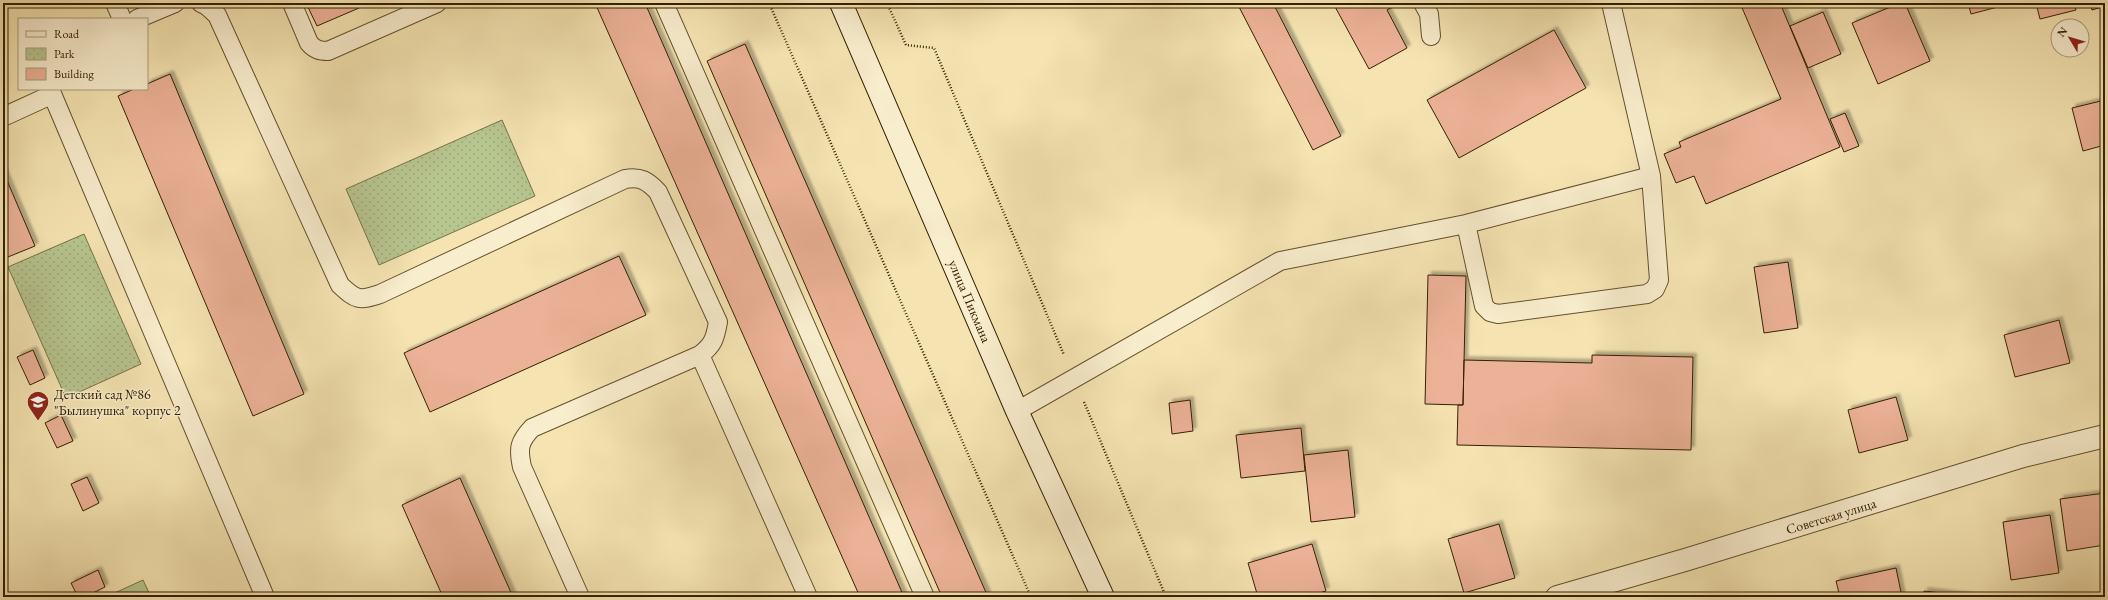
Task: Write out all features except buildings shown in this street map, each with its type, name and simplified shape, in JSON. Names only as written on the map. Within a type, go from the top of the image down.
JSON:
[{"type":"street","name":"улица Пикмана","points":[[841,3],[1017,411],[1103,597]]},
{"type":"street","name":"Советская улица","points":[[1557,597],[1685,560],[2023,456],[2105,436]]},
{"type":"lane","points":[[115,3],[122,18]]},
{"type":"lane","points":[[139,18],[176,3]]},
{"type":"lane","points":[[200,3],[207,6],[217,15],[340,285],[353,298],[365,299],[380,294],[625,179],[636,177],[650,183],[658,192],[718,322],[716,337],[710,347],[700,355],[532,428],[522,438],[519,452],[522,467],[580,597]]},
{"type":"lane","points":[[292,3],[313,48],[320,51],[328,51],[437,3]]},
{"type":"lane","points":[[664,3],[925,597]]},
{"type":"lane","points":[[1423,3],[1430,14],[1431,36]]},
{"type":"lane","points":[[1466,224],[1484,306],[1490,312],[1498,314],[1647,294],[1655,289],[1659,280],[1651,176],[1610,3]]},
{"type":"lane","points":[[3,117],[50,92],[265,597]]},
{"type":"lane","points":[[1017,411],[1280,261],[1466,224],[1651,176]]},
{"type":"lane","points":[[700,355],[808,597]]},
{"type":"path","points":[[770,3],[1031,597]]},
{"type":"path","points":[[887,3],[906,45],[934,48],[1166,597]]},
{"type":"green space","points":[[502,120],[535,196],[379,265],[346,189]]},
{"type":"green space","points":[[84,234],[141,364],[66,398],[8,267]]},
{"type":"green space","points":[[143,580],[151,597],[106,597]]},
{"type":"place","name":"Детский сад №86 \"Былинушка\" корпус 2","points":[[38,422]]}]
